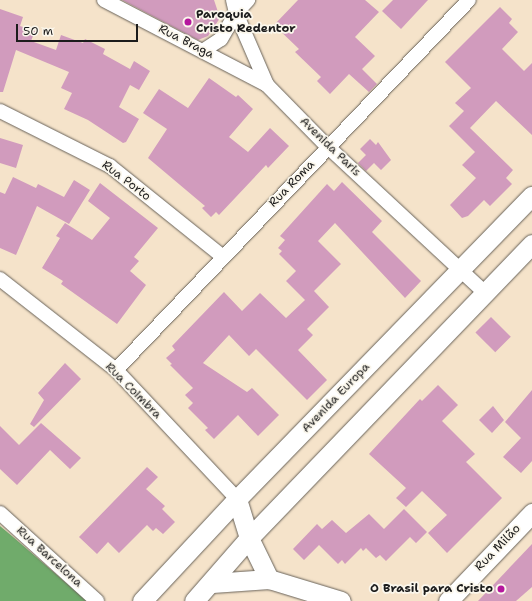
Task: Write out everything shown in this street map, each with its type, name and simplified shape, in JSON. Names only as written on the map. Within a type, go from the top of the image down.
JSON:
[{"type":"main road","name":"Avenida Europa","points":[[142,601],[237,499],[532,196]]},
{"type":"main road","points":[[194,601],[212,583],[249,538],[532,244]]},
{"type":"main road","points":[[237,499],[249,538],[269,579]]},
{"type":"main road","name":"Rua Milão","points":[[448,601],[532,513]]},
{"type":"main road","points":[[212,583],[269,579],[341,601]]},
{"type":"street","name":"Rua Braga","points":[[104,0],[204,50],[267,85]]},
{"type":"street","points":[[204,50],[222,39],[234,6],[248,0]]},
{"type":"street","name":"Rua Roma","points":[[116,370],[222,256],[469,0]]},
{"type":"street","name":"Avenida Paris","points":[[234,6],[267,85],[328,147],[485,293]]},
{"type":"street","name":"Rua Porto","points":[[0,111],[110,166],[222,256]]},
{"type":"street","name":"Rua Coimbra","points":[[0,279],[116,370],[237,499]]},
{"type":"street","name":"Rua Barcelona","points":[[0,513],[98,601]]},
{"type":"green space","points":[[0,526],[12,536],[87,601],[0,601]]},
{"type":"building","name":"Paroquia Cristo Redentor","points":[[122,0],[214,0],[220,18],[208,36],[198,40]]},
{"type":"building","points":[[298,0],[365,0],[379,12],[355,37],[375,56],[362,69],[377,84],[369,92],[349,74],[330,94],[317,81],[321,77],[295,52],[299,49],[274,25]]},
{"type":"building","points":[[393,0],[428,0],[401,29],[382,11]]},
{"type":"building","points":[[500,7],[512,19],[509,23],[518,32],[502,49],[524,71],[532,63],[532,135],[496,101],[470,128],[513,170],[506,178],[512,184],[490,206],[484,200],[468,216],[462,218],[450,205],[476,178],[462,165],[475,152],[449,126],[464,111],[455,103],[471,88],[445,62]]},
{"type":"building","points":[[0,9],[23,17],[20,26],[35,31],[31,41],[56,50],[61,35],[83,43],[85,39],[105,49],[103,54],[130,69],[134,61],[150,71],[139,90],[130,85],[119,107],[139,119],[126,142],[123,143],[88,120],[64,109],[72,93],[61,88],[69,72],[16,50],[3,92],[0,92]]},
{"type":"building","points":[[209,78],[236,97],[238,95],[253,109],[229,137],[248,152],[270,128],[289,146],[268,168],[266,165],[219,215],[216,212],[211,217],[202,208],[205,206],[148,158],[167,129],[143,113],[159,89],[188,108]]},
{"type":"building","points":[[0,138],[23,145],[16,168],[0,163]]},
{"type":"building","points":[[370,139],[376,145],[378,142],[391,160],[381,170],[374,163],[366,171],[358,163],[366,155],[360,149]]},
{"type":"building","points":[[13,177],[36,188],[38,184],[64,197],[74,180],[90,190],[69,224],[37,206],[16,255],[0,248],[0,192],[5,194]]},
{"type":"building","points":[[342,182],[382,221],[372,232],[421,281],[405,298],[335,223],[318,241],[341,264],[314,291],[329,307],[307,329],[313,335],[298,350],[327,380],[307,400],[256,349],[249,356],[229,335],[203,363],[247,392],[252,388],[279,415],[258,436],[238,415],[214,439],[205,430],[208,428],[188,408],[193,403],[185,395],[193,388],[170,365],[172,364],[166,358],[175,350],[172,346],[224,292],[242,311],[260,293],[286,318],[305,300],[286,281],[296,271],[279,254],[282,251],[278,248],[285,240],[280,236],[327,184],[334,191]]},
{"type":"building","points":[[100,183],[158,228],[134,257],[139,261],[130,271],[146,285],[117,324],[61,284],[63,281],[42,268],[60,238],[56,236],[65,223],[92,240],[110,218],[88,201]]},
{"type":"building","points":[[491,317],[511,337],[495,352],[475,333]]},
{"type":"building","points":[[65,363],[81,379],[34,427],[30,424],[44,400],[38,393]]},
{"type":"building","points":[[438,385],[458,405],[442,421],[475,454],[466,462],[502,498],[447,553],[428,533],[447,515],[422,491],[406,507],[396,498],[406,488],[369,454],[420,399],[422,401]]},
{"type":"building","points":[[532,390],[532,461],[521,473],[503,457],[521,438],[505,422]]},
{"type":"building","points":[[493,406],[504,420],[492,433],[479,420]]},
{"type":"building","points":[[41,423],[81,458],[70,469],[50,450],[17,485],[0,469],[0,426],[19,445]]},
{"type":"building","points":[[147,467],[158,477],[146,489],[165,506],[162,509],[175,522],[163,534],[156,528],[153,531],[147,525],[119,553],[108,542],[97,554],[79,537]]},
{"type":"building","points":[[404,509],[427,532],[416,543],[410,537],[386,561],[380,555],[376,558],[366,548],[363,551],[361,548],[345,564],[342,560],[338,564],[319,545],[304,560],[293,549],[317,524],[322,529],[332,520],[346,533],[369,514],[384,529]]},
{"type":"building","points":[[532,544],[532,587],[516,601],[478,601]]},
{"type":"place","name":"Paroquia Cristo Redentor","points":[[188,22]]},
{"type":"place","name":"O Brasil para Cristo","points":[[501,589]]}]
